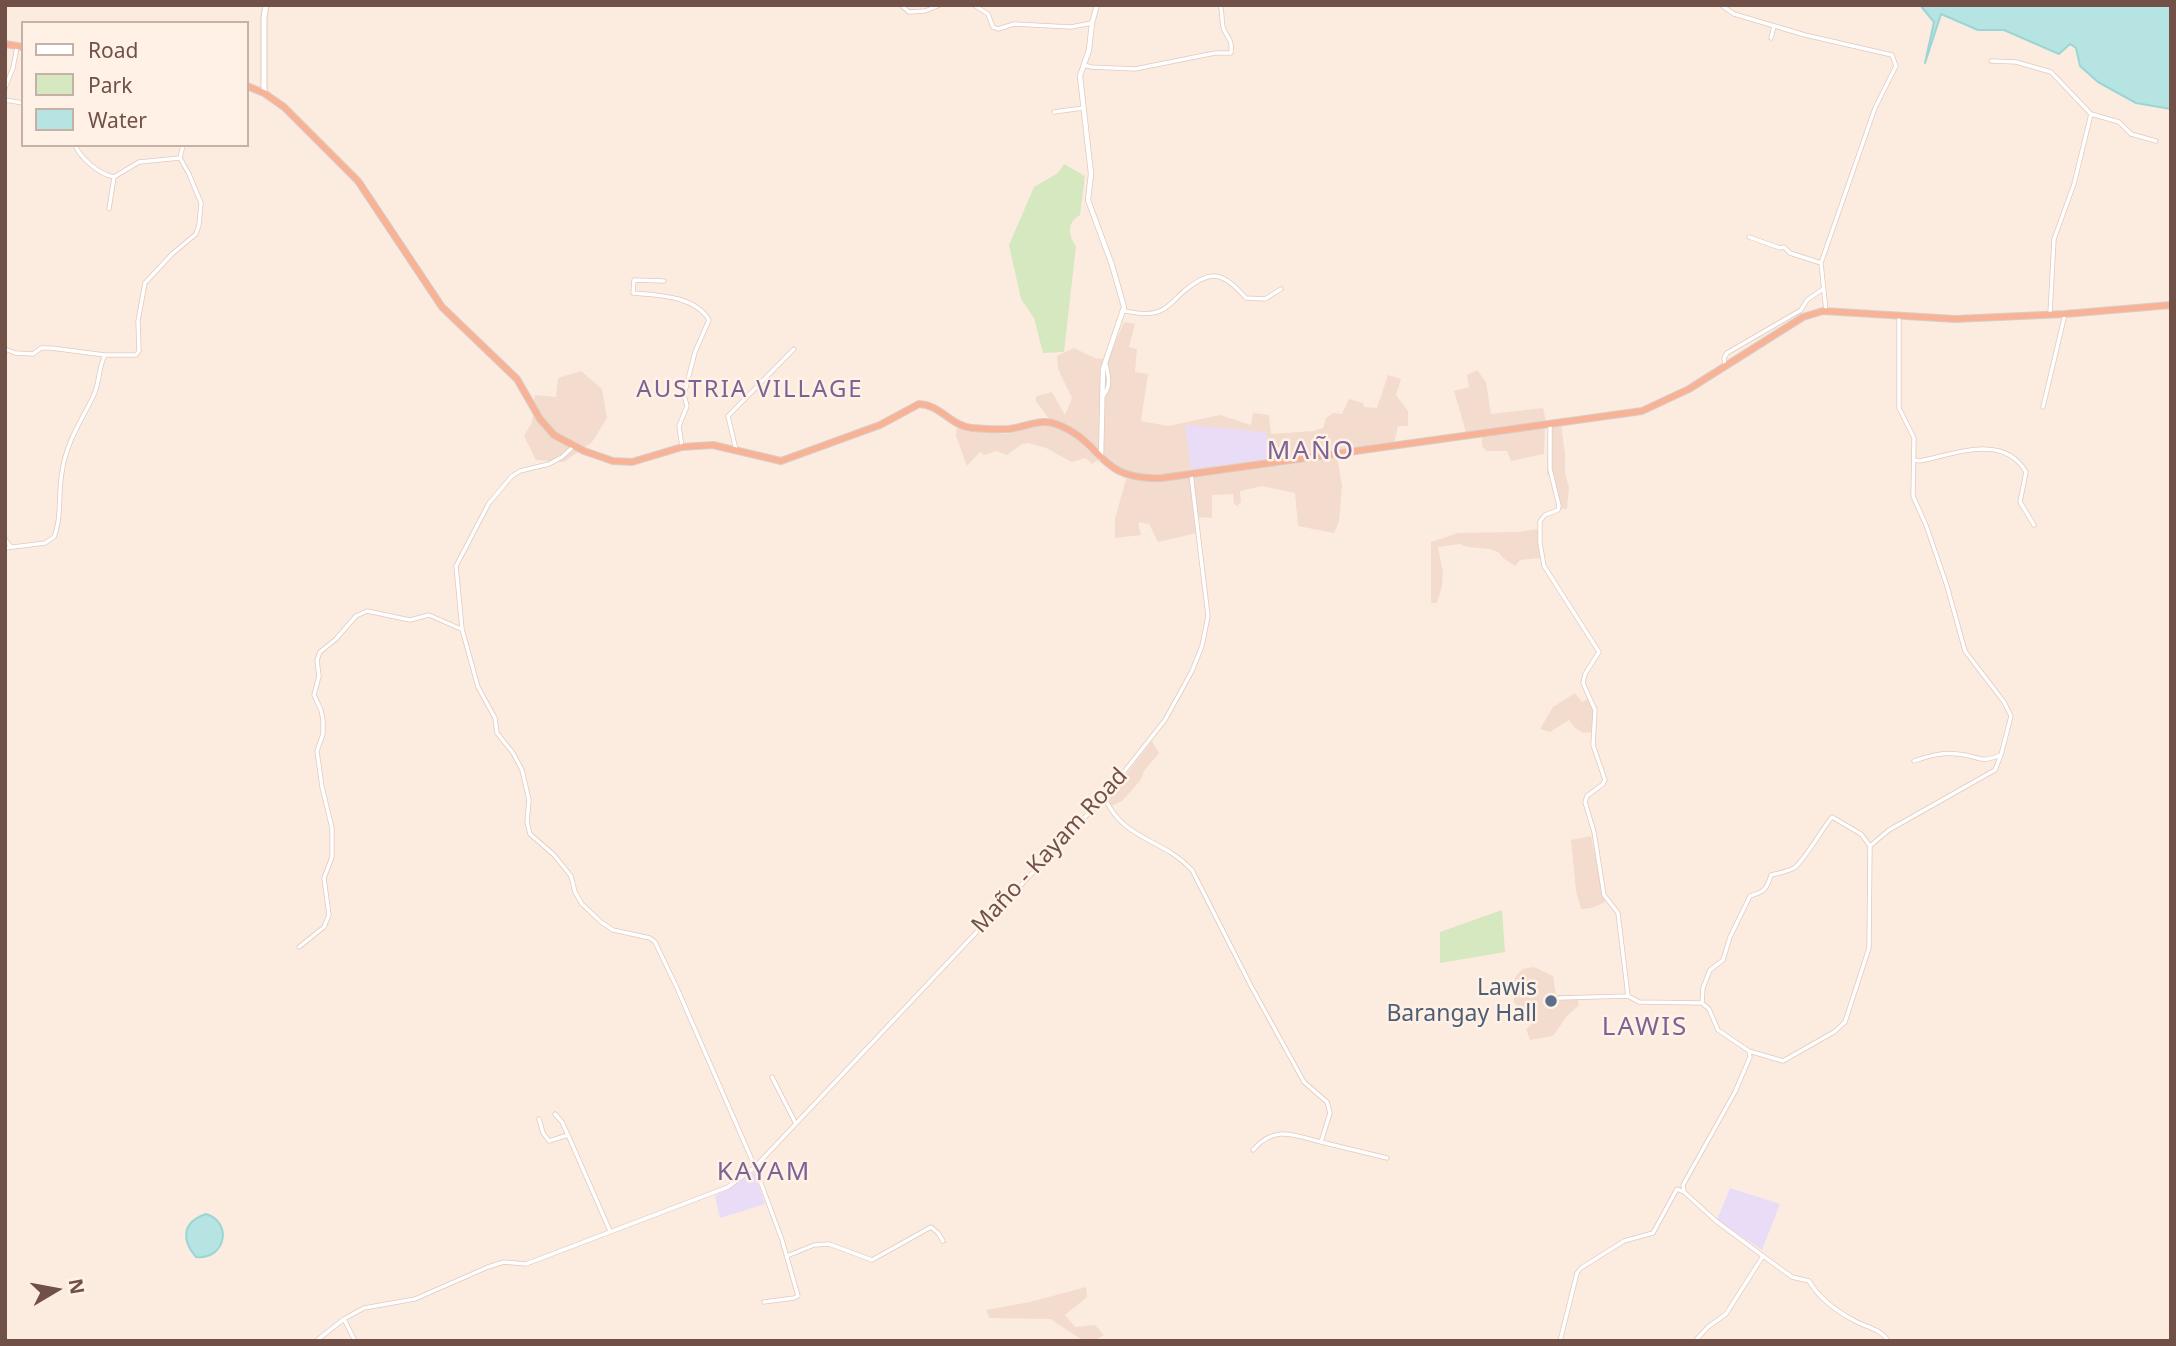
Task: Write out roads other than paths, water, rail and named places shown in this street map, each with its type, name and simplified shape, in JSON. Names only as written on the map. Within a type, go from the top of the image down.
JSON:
[{"type":"highway","points":[[5,44],[20,46]]},
{"type":"highway","points":[[248,86],[264,93],[284,107],[358,181],[442,307],[517,379],[540,419],[554,435],[573,446],[613,461],[632,462],[682,447],[713,445],[767,459],[787,459],[880,425],[919,404],[935,407],[956,422],[972,428],[1006,429],[1053,422],[1082,439],[1101,460],[1126,476],[1145,479],[1642,411],[1689,389],[1803,317],[1826,311],[1955,319],[2065,314],[2171,305]]},
{"type":"main road","points":[[264,93],[266,5]]},
{"type":"street","points":[[901,5],[909,12],[925,11],[940,5]]},
{"type":"street","points":[[974,5],[988,14],[993,26],[998,29],[1014,24],[1071,27],[1092,23]]},
{"type":"street","points":[[1097,5],[1089,50],[1080,76],[1091,174],[1088,200],[1112,265],[1124,311],[1105,363],[1101,398],[1101,460]]},
{"type":"street","points":[[1084,65],[1135,69],[1231,52],[1220,5]]},
{"type":"street","points":[[1721,5],[1734,14],[1892,55],[1895,59],[1896,66],[1875,108],[1821,263],[1826,311]]},
{"type":"street","points":[[1770,38],[1774,26]]},
{"type":"street","points":[[5,88],[20,46]]},
{"type":"street","points":[[1991,61],[2017,62],[2051,72],[2091,114],[2119,122],[2131,134],[2156,141]]},
{"type":"street","points":[[1054,112],[1083,108]]},
{"type":"street","points":[[2050,314],[2054,239],[2074,184],[2091,114]]},
{"type":"street","points":[[76,147],[79,155],[107,176],[114,177],[139,162],[180,158]]},
{"type":"street","points":[[5,349],[15,353],[33,354],[41,348],[51,348],[105,355],[136,355],[139,351],[138,321],[145,284],[172,254],[196,234],[201,203],[180,158],[183,147]]},
{"type":"street","points":[[109,209],[114,177]]},
{"type":"street","points":[[1749,237],[1784,247],[1790,253],[1821,263]]},
{"type":"street","points":[[1124,311],[1144,314],[1161,311],[1202,279],[1216,275],[1231,282],[1247,298],[1265,299],[1281,289]]},
{"type":"street","points":[[664,281],[634,280],[634,293],[690,302],[701,308],[709,320],[695,352],[684,395],[687,406],[679,426],[682,447]]},
{"type":"street","points":[[1725,365],[1724,358],[1727,353],[1801,310],[1807,300],[1824,289]]},
{"type":"street","points":[[2043,407],[2065,314]]},
{"type":"street","points":[[1870,846],[1889,831],[1995,771],[2011,716],[2004,702],[1965,651],[1947,586],[1913,496],[1914,438],[1899,408],[1899,315]]},
{"type":"street","points":[[736,450],[728,416],[794,349]]},
{"type":"street","points":[[5,539],[8,547],[45,543],[54,537],[65,459],[76,428],[94,396],[100,364],[105,355]]},
{"type":"street","points":[[1550,425],[1550,468],[1559,506],[1558,510],[1545,515],[1540,521],[1541,555],[1550,577],[1599,652],[1583,682],[1595,710],[1593,745],[1605,780],[1603,785],[1587,796],[1585,802],[1594,832],[1604,895],[1618,913],[1628,996]]},
{"type":"street","points":[[573,446],[562,457],[549,464],[520,471],[512,476],[489,503],[456,566],[462,629],[478,687],[495,719],[496,733],[513,753],[522,771],[529,800],[527,821],[530,834],[554,855],[571,876],[575,892],[582,904],[600,922],[613,930],[650,938],[655,942],[677,988],[755,1167],[787,1256],[798,1296],[764,1302]]},
{"type":"street","points":[[1915,460],[1982,448],[2000,450],[2014,456],[2026,472],[2020,502],[2034,525]]},
{"type":"street","name":"Maño - Kayam Road","points":[[316,1341],[344,1319],[364,1308],[415,1299],[504,1262],[526,1264],[728,1186],[755,1167],[1104,797],[1170,712],[1192,671],[1207,625],[1208,603],[1191,474]]},
{"type":"street","points":[[299,947],[324,927],[329,915],[324,878],[332,857],[332,828],[317,751],[323,734],[323,720],[314,695],[320,652],[336,639],[356,616],[367,611],[410,620],[429,615],[462,629]]},
{"type":"street","points":[[1914,761],[1940,754],[1963,754],[1984,761],[2001,755]]},
{"type":"street","points":[[1104,797],[1124,827],[1165,848],[1192,870],[1304,1082],[1327,1102],[1330,1113],[1321,1142]]},
{"type":"street","points":[[1559,998],[1628,996],[1639,1002],[1702,1003],[1709,1009],[1718,1030],[1749,1051],[1783,1061],[1834,1032],[1845,1022],[1869,948],[1870,846],[1861,834],[1832,817],[1794,868],[1772,874],[1768,887],[1763,892],[1750,896],[1730,937],[1723,960],[1710,970],[1703,988],[1702,1003]]},
{"type":"street","points":[[1684,1192],[1683,1185],[1735,1092],[1750,1057],[1749,1051]]},
{"type":"street","points":[[772,1077],[795,1122]]},
{"type":"street","points":[[555,1114],[562,1122],[610,1232]]},
{"type":"street","points":[[538,1119],[549,1140],[568,1135]]},
{"type":"street","points":[[1253,1150],[1263,1139],[1288,1133],[1387,1158]]},
{"type":"street","points":[[1560,1341],[1577,1273],[1624,1241],[1653,1233],[1677,1189],[1684,1192],[1716,1222],[1792,1277],[1809,1281],[1828,1302],[1858,1323],[1883,1334],[1888,1341]]},
{"type":"street","points":[[787,1256],[814,1245],[830,1244],[872,1260],[931,1227],[943,1241]]},
{"type":"street","points":[[1695,1341],[1707,1327],[1726,1314],[1763,1256]]},
{"type":"street","points":[[344,1319],[355,1341]]},
{"type":"water","points":[[1920,5],[2171,5],[2171,109],[2136,103],[2098,82],[2080,66],[2076,48],[2070,44],[2059,54],[2004,30],[1978,30],[1941,14],[1925,63],[1934,22]]},
{"type":"water","points":[[206,1214],[215,1218],[220,1225],[222,1240],[214,1253],[196,1257],[188,1244],[186,1232],[192,1222]]},
{"type":"place","name":"Lawis Barangay Hall","points":[[1551,1001]]},
{"type":"district","name":"AUSTRIA VILLAGE","points":[[750,390]]},
{"type":"district","name":"MAÑO","points":[[1311,452]]},
{"type":"district","name":"LAWIS","points":[[1645,1028]]},
{"type":"district","name":"KAYAM","points":[[764,1173]]}]
